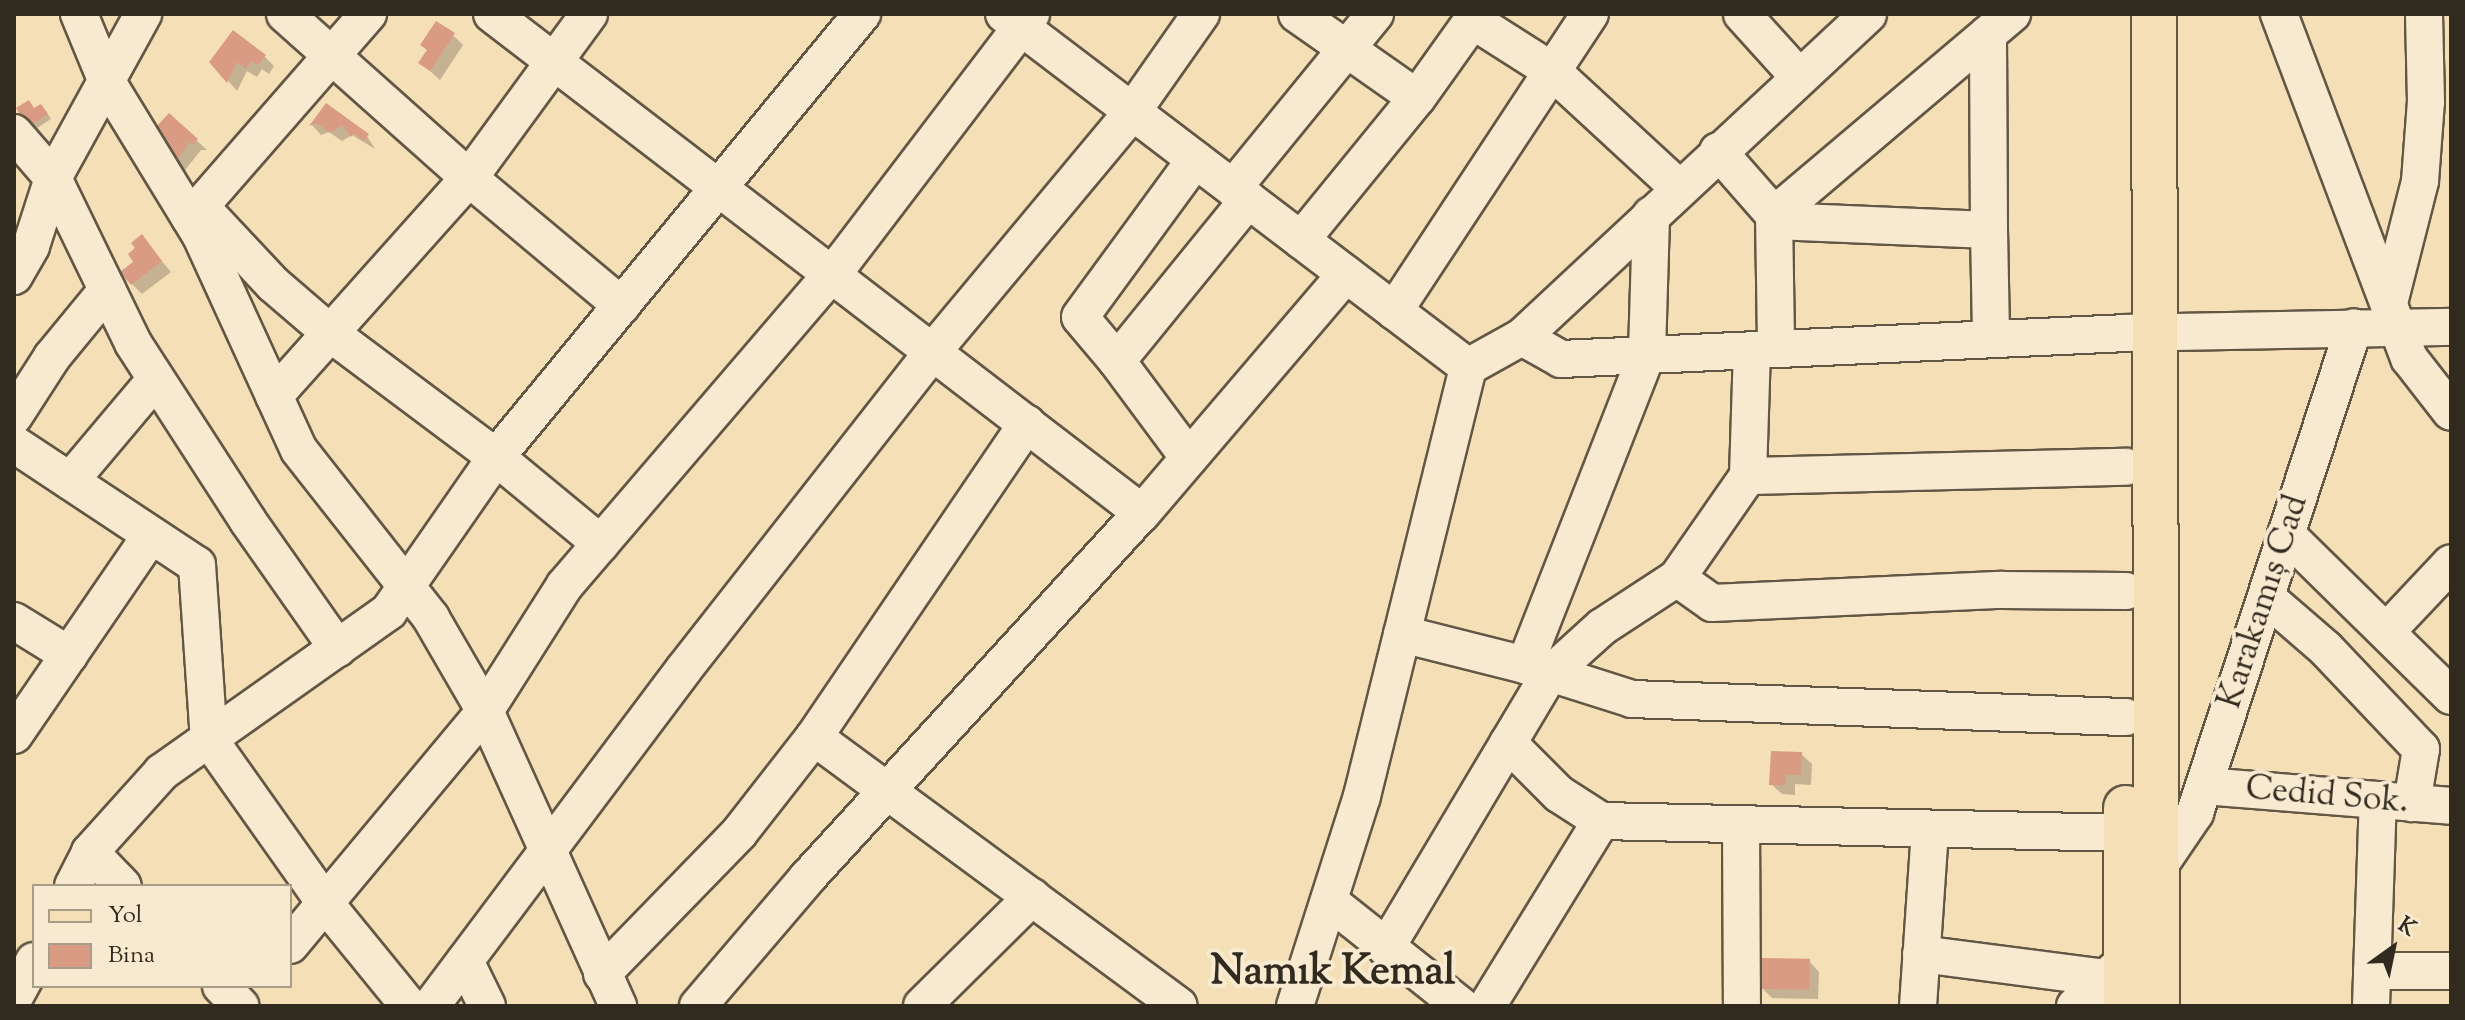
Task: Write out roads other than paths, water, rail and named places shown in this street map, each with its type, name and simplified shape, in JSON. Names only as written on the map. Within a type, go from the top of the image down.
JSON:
[{"type":"main road","points":[[2126,14],[2141,333],[2157,869],[2157,1006]]},
{"type":"main road","points":[[2119,981],[2126,833],[2126,467],[2141,333],[2154,14]]},
{"type":"street","points":[[79,14],[107,82],[195,212],[299,450],[431,618],[485,711],[618,1006]]},
{"type":"street","points":[[20,253],[53,178],[143,14]]},
{"type":"street","points":[[285,14],[469,178],[622,306]]},
{"type":"street","points":[[195,212],[368,14]]},
{"type":"street","points":[[492,14],[833,272],[1142,513]]},
{"type":"street","points":[[274,396],[469,178],[589,14]]},
{"type":"street","points":[[74,884],[90,852],[162,772],[389,611],[496,457],[862,14]]},
{"type":"street","points":[[431,1006],[934,350],[1132,112],[1201,14]]},
{"type":"street","points":[[1297,14],[1417,98]]},
{"type":"street","points":[[1117,361],[1375,14]]},
{"type":"street","points":[[1394,311],[1590,14]]},
{"type":"street","points":[[1742,14],[1798,76]]},
{"type":"street","points":[[1295,1006],[1362,796],[1468,367],[1522,337],[1798,76],[1868,14]]},
{"type":"street","points":[[2279,14],[2398,329],[2451,412]]},
{"type":"street","points":[[2398,329],[2420,181],[2437,154],[2438,74],[2424,14]]},
{"type":"street","points":[[1301,240],[1417,98],[1474,17],[1552,71],[1679,188]]},
{"type":"street","points":[[292,943],[485,711],[565,585],[833,272],[1018,18],[1132,112],[1468,367]]},
{"type":"street","points":[[1991,339],[1989,230],[2000,24]]},
{"type":"street","points":[[1537,670],[1677,578],[1748,476],[1764,350],[1775,218],[2000,24]]},
{"type":"street","points":[[14,133],[53,178],[107,290],[156,379],[338,649]]},
{"type":"street","points":[[1718,151],[1775,218],[1989,230]]},
{"type":"street","points":[[1189,458],[1080,317],[1195,160]]},
{"type":"street","points":[[195,212],[330,333],[496,457],[601,544]]},
{"type":"street","points":[[1386,948],[1508,743],[1537,670],[1647,353],[1651,215]]},
{"type":"street","points":[[698,1006],[1142,513],[1346,274]]},
{"type":"street","points":[[14,416],[52,357],[107,290]]},
{"type":"street","name":"Karakamış Cad","points":[[2157,869],[2195,813],[2354,327]]},
{"type":"street","points":[[1522,337],[1561,359],[2141,333],[2451,327]]},
{"type":"street","points":[[70,481],[156,379]]},
{"type":"street","points":[[602,974],[739,833],[814,737],[1027,423]]},
{"type":"street","points":[[14,444],[197,565],[209,739],[325,903],[409,1006]]},
{"type":"street","points":[[1748,476],[2126,467]]},
{"type":"street","points":[[2286,534],[2451,696]]},
{"type":"street","points":[[14,735],[151,535]]},
{"type":"street","points":[[2387,631],[2451,563]]},
{"type":"street","points":[[1677,578],[1712,603],[2002,590],[2126,591]]},
{"type":"street","points":[[2266,597],[2326,649],[2421,749],[2395,801],[2372,988],[2451,971]]},
{"type":"street","points":[[14,621],[69,655]]},
{"type":"street","points":[[1402,634],[1632,699],[2126,717]]},
{"type":"street","points":[[814,737],[1178,1006]]},
{"type":"street","points":[[1508,743],[1559,794],[1601,821],[2126,833]]},
{"type":"street","name":"Cedid Sok.","points":[[2204,786],[2451,806]]},
{"type":"street","points":[[1487,1006],[1601,821]]},
{"type":"street","points":[[1741,825],[1742,1006]]},
{"type":"street","points":[[1918,1006],[1930,829]]},
{"type":"street","points":[[90,852],[121,884]]},
{"type":"street","points":[[922,1006],[1032,897]]},
{"type":"street","points":[[1329,901],[1461,1006]]},
{"type":"street","points":[[2075,1006],[2119,981],[2157,924]]},
{"type":"street","points":[[1921,954],[2119,981]]},
{"type":"street","points":[[465,961],[487,1006]]},
{"type":"street","points":[[14,998],[32,965]]},
{"type":"street","points":[[223,988],[240,1006],[254,988]]},
{"type":"district","name":"Namık Kemal","points":[[1333,973]]}]
